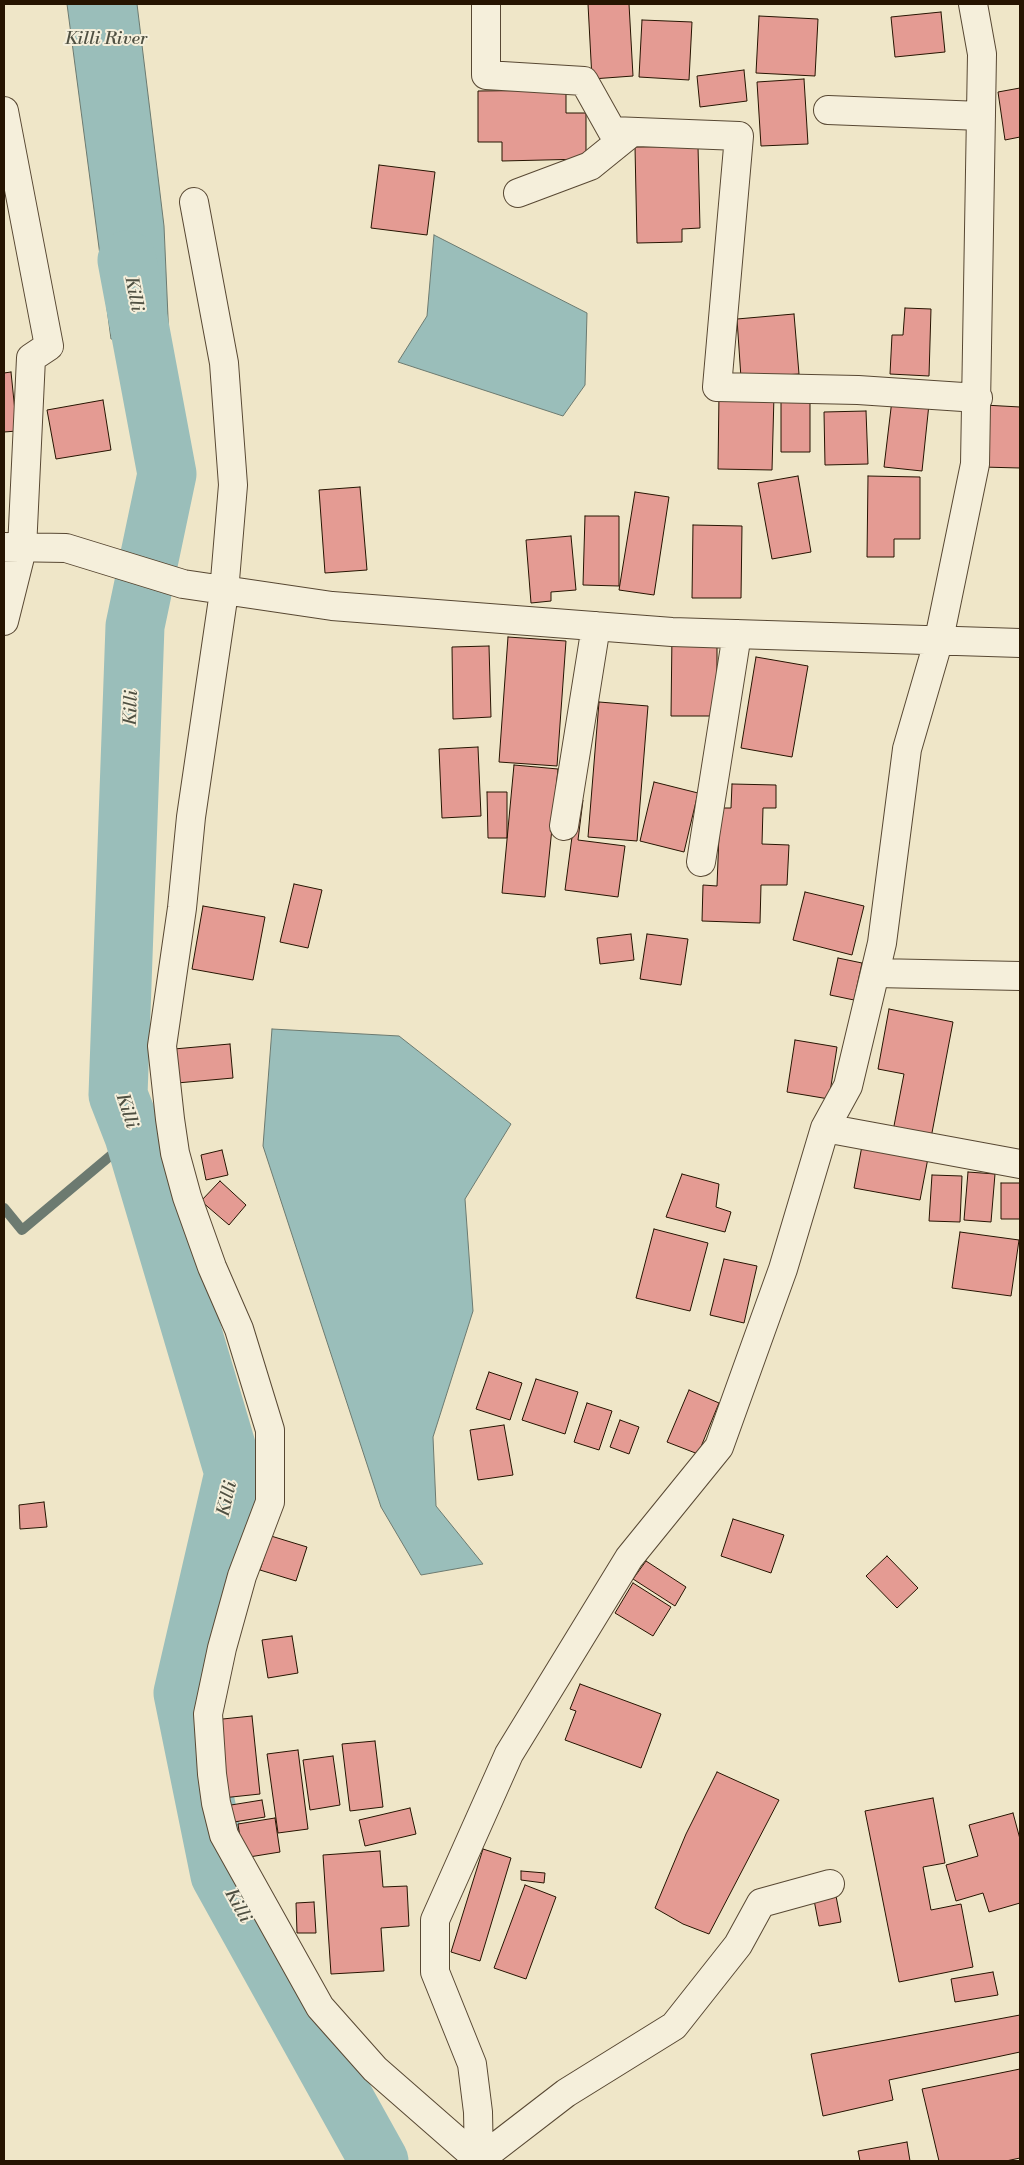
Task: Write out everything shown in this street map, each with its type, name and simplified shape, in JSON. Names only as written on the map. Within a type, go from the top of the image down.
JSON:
[{"type":"street","points":[[486,4],[486,75],[584,81],[612,131],[739,136],[717,387],[858,390],[978,398]]},
{"type":"street","points":[[479,2161],[478,2112],[472,2064],[435,1972],[435,1920],[509,1754],[629,1558],[718,1447],[784,1269],[825,1128],[848,1086],[882,943],[907,749],[939,639],[975,464],[978,398],[982,54],[973,4]]},
{"type":"street","points":[[828,110],[981,116]]},
{"type":"street","points":[[4,111],[49,346],[31,358],[4,621]]},
{"type":"street","points":[[518,193],[590,166],[632,132]]},
{"type":"street","points":[[194,202],[224,363],[233,485],[224,592],[191,817],[182,908],[162,1046],[172,1136],[187,1197],[212,1268],[239,1329],[270,1430],[270,1502],[240,1585],[222,1648],[208,1714],[216,1803],[224,1834],[320,2007],[375,2069],[479,2161]]},
{"type":"street","points":[[13,548],[66,548],[182,584],[224,592],[332,606],[596,626],[737,634],[1020,643]]},
{"type":"street","points":[[564,826],[596,626]]},
{"type":"street","points":[[701,862],[737,634]]},
{"type":"street","points":[[874,973],[1020,976]]},
{"type":"street","points":[[825,1128],[1020,1164]]},
{"type":"street","points":[[479,2161],[566,2093],[674,2026],[738,1945],[761,1903],[830,1884]]},
{"type":"water","name":"Killi River","points":[[67,4],[137,4],[164,226],[169,340],[111,339]]},
{"type":"water","points":[[434,235],[587,313],[585,385],[563,416],[398,362],[427,316]]},
{"type":"water","points":[[272,1029],[399,1036],[511,1124],[465,1199],[473,1311],[433,1437],[436,1506],[483,1564],[421,1575],[381,1507],[263,1146]]},
{"type":"building","points":[[588,4],[629,4],[633,76],[592,79]]},
{"type":"building","points":[[941,12],[945,52],[895,57],[891,17]]},
{"type":"building","points":[[759,16],[818,19],[815,76],[756,73]]},
{"type":"building","points":[[642,20],[692,22],[689,80],[639,77]]},
{"type":"building","points":[[744,70],[747,101],[700,107],[697,76]]},
{"type":"building","points":[[804,79],[808,144],[761,146],[757,82]]},
{"type":"building","points":[[1020,88],[1020,137],[1005,140],[998,92]]},
{"type":"building","points":[[566,90],[566,113],[586,113],[586,159],[502,161],[502,142],[478,142],[478,91]]},
{"type":"building","points":[[698,146],[700,228],[682,229],[682,242],[637,243],[635,147]]},
{"type":"building","points":[[379,165],[435,172],[427,235],[371,228]]},
{"type":"building","points":[[905,308],[931,309],[929,376],[890,374],[892,335],[903,335]]},
{"type":"building","points":[[794,314],[799,374],[741,378],[737,319]]},
{"type":"building","points":[[11,372],[17,431],[4,432],[4,373]]},
{"type":"building","points":[[719,394],[774,395],[772,470],[718,469]]},
{"type":"building","points":[[103,400],[111,450],[56,459],[47,410]]},
{"type":"building","points":[[892,400],[929,404],[922,471],[884,467]]},
{"type":"building","points":[[781,401],[810,401],[810,452],[781,452]]},
{"type":"building","points":[[984,405],[1020,407],[1020,468],[982,467]]},
{"type":"building","points":[[866,411],[868,464],[825,465],[824,412]]},
{"type":"building","points":[[798,476],[811,552],[772,559],[758,483]]},
{"type":"building","points":[[868,476],[920,477],[920,539],[894,539],[894,557],[867,557]]},
{"type":"building","points":[[360,487],[367,570],[325,573],[319,490]]},
{"type":"building","points":[[635,492],[669,497],[654,595],[619,590]]},
{"type":"building","points":[[585,516],[619,516],[619,586],[583,585]]},
{"type":"building","points":[[693,525],[742,526],[741,598],[692,598]]},
{"type":"building","points":[[571,536],[576,590],[551,592],[551,601],[531,603],[526,540]]},
{"type":"building","points":[[672,634],[717,634],[717,716],[671,716]]},
{"type":"building","points":[[508,637],[566,641],[557,766],[499,762]]},
{"type":"building","points":[[489,646],[491,717],[453,719],[452,647]]},
{"type":"building","points":[[756,657],[808,666],[792,757],[741,748]]},
{"type":"building","points":[[599,702],[648,706],[637,841],[588,837]]},
{"type":"building","points":[[478,747],[481,816],[442,818],[439,749]]},
{"type":"building","points":[[514,765],[558,769],[545,897],[502,893]]},
{"type":"building","points":[[654,782],[698,793],[684,852],[640,841]]},
{"type":"building","points":[[732,784],[776,785],[776,808],[763,808],[762,844],[789,845],[787,885],[761,885],[760,923],[702,921],[703,885],[717,886],[720,808],[731,808]]},
{"type":"building","points":[[487,792],[507,792],[507,838],[488,838]]},
{"type":"building","points":[[577,799],[583,800],[578,840],[625,846],[618,897],[565,890]]},
{"type":"building","points":[[294,884],[322,890],[308,948],[280,942]]},
{"type":"building","points":[[805,892],[864,906],[852,955],[793,940]]},
{"type":"building","points":[[203,906],[265,917],[253,980],[192,969]]},
{"type":"building","points":[[631,934],[634,960],[600,964],[597,938]]},
{"type":"building","points":[[647,934],[688,939],[681,985],[640,979]]},
{"type":"building","points":[[838,958],[862,963],[854,1000],[830,995]]},
{"type":"building","points":[[889,1009],[953,1022],[931,1138],[893,1131],[904,1074],[878,1069]]},
{"type":"building","points":[[795,1040],[837,1047],[829,1099],[787,1092]]},
{"type":"building","points":[[230,1044],[233,1078],[177,1083],[174,1049]]},
{"type":"building","points":[[862,1146],[928,1158],[920,1200],[854,1188]]},
{"type":"building","points":[[222,1150],[228,1175],[206,1180],[201,1155]]},
{"type":"building","points":[[968,1172],[995,1174],[991,1222],[964,1220]]},
{"type":"building","points":[[682,1174],[719,1184],[716,1207],[731,1212],[725,1232],[666,1217]]},
{"type":"building","points":[[932,1175],[962,1176],[960,1222],[929,1221]]},
{"type":"building","points":[[220,1181],[246,1205],[229,1225],[201,1201]]},
{"type":"building","points":[[1001,1183],[1020,1183],[1020,1219],[1001,1219]]},
{"type":"building","points":[[654,1229],[708,1243],[690,1311],[636,1298]]},
{"type":"building","points":[[960,1232],[1019,1240],[1011,1296],[952,1288]]},
{"type":"building","points":[[724,1259],[757,1266],[744,1323],[710,1315]]},
{"type":"building","points":[[489,1372],[522,1383],[510,1420],[476,1409]]},
{"type":"building","points":[[536,1379],[578,1392],[565,1434],[522,1420]]},
{"type":"building","points":[[689,1390],[719,1403],[698,1454],[667,1442]]},
{"type":"building","points":[[587,1403],[612,1411],[599,1450],[574,1442]]},
{"type":"building","points":[[620,1420],[639,1427],[629,1454],[610,1447]]},
{"type":"building","points":[[504,1425],[513,1475],[478,1480],[470,1430]]},
{"type":"building","points":[[44,1502],[47,1527],[20,1529],[19,1505]]},
{"type":"building","points":[[733,1519],[784,1535],[771,1573],[721,1556]]},
{"type":"building","points":[[271,1536],[307,1547],[296,1581],[260,1570]]},
{"type":"building","points":[[887,1556],[918,1588],[897,1608],[866,1576]]},
{"type":"building","points":[[646,1561],[686,1587],[675,1606],[633,1579]]},
{"type":"building","points":[[633,1583],[671,1607],[653,1636],[615,1613]]},
{"type":"building","points":[[292,1636],[298,1673],[268,1678],[262,1640]]},
{"type":"building","points":[[580,1684],[661,1714],[641,1768],[565,1740],[576,1711],[570,1709]]},
{"type":"building","points":[[252,1716],[260,1794],[222,1798],[213,1720]]},
{"type":"building","points":[[375,1741],[383,1807],[350,1811],[342,1744]]},
{"type":"building","points":[[298,1750],[308,1829],[278,1833],[267,1754]]},
{"type":"building","points":[[333,1756],[340,1805],[310,1810],[303,1760]]},
{"type":"building","points":[[717,1772],[779,1800],[709,1934],[683,1924],[655,1908],[686,1834]]},
{"type":"building","points":[[933,1798],[945,1863],[923,1867],[931,1910],[961,1904],[973,1967],[899,1982],[865,1811]]},
{"type":"building","points":[[262,1800],[265,1817],[234,1822],[231,1805]]},
{"type":"building","points":[[410,1808],[416,1834],[365,1846],[359,1820]]},
{"type":"building","points":[[1013,1813],[1020,1839],[1020,1903],[989,1912],[983,1893],[956,1901],[946,1865],[978,1856],[969,1825]]},
{"type":"building","points":[[275,1818],[280,1852],[243,1858],[238,1824]]},
{"type":"building","points":[[483,1849],[511,1858],[480,1961],[451,1952]]},
{"type":"building","points":[[380,1851],[383,1887],[407,1886],[409,1926],[381,1928],[384,1971],[331,1974],[323,1855]]},
{"type":"building","points":[[521,1871],[545,1873],[544,1883],[521,1880]]},
{"type":"building","points":[[525,1885],[556,1897],[526,1979],[494,1968]]},
{"type":"building","points":[[836,1896],[841,1922],[819,1926],[814,1900]]},
{"type":"building","points":[[314,1902],[316,1933],[297,1933],[296,1903]]},
{"type":"building","points":[[993,1972],[998,1995],[955,2002],[951,1979]]},
{"type":"building","points":[[1020,2015],[1020,2052],[889,2080],[893,2100],[823,2116],[811,2054]]},
{"type":"building","points":[[1020,2069],[1020,2158],[1006,2161],[939,2161],[922,2089]]},
{"type":"building","points":[[907,2142],[910,2161],[860,2161],[858,2151]]},
{"type":"waterway","name":"Killi","points":[[127,260],[167,474],[135,626],[118,1095],[134,1136],[234,1473],[183,1693],[220,1875],[379,2161]]},
{"type":"waterway","points":[[4,1208],[22,1230],[134,1136]]}]
